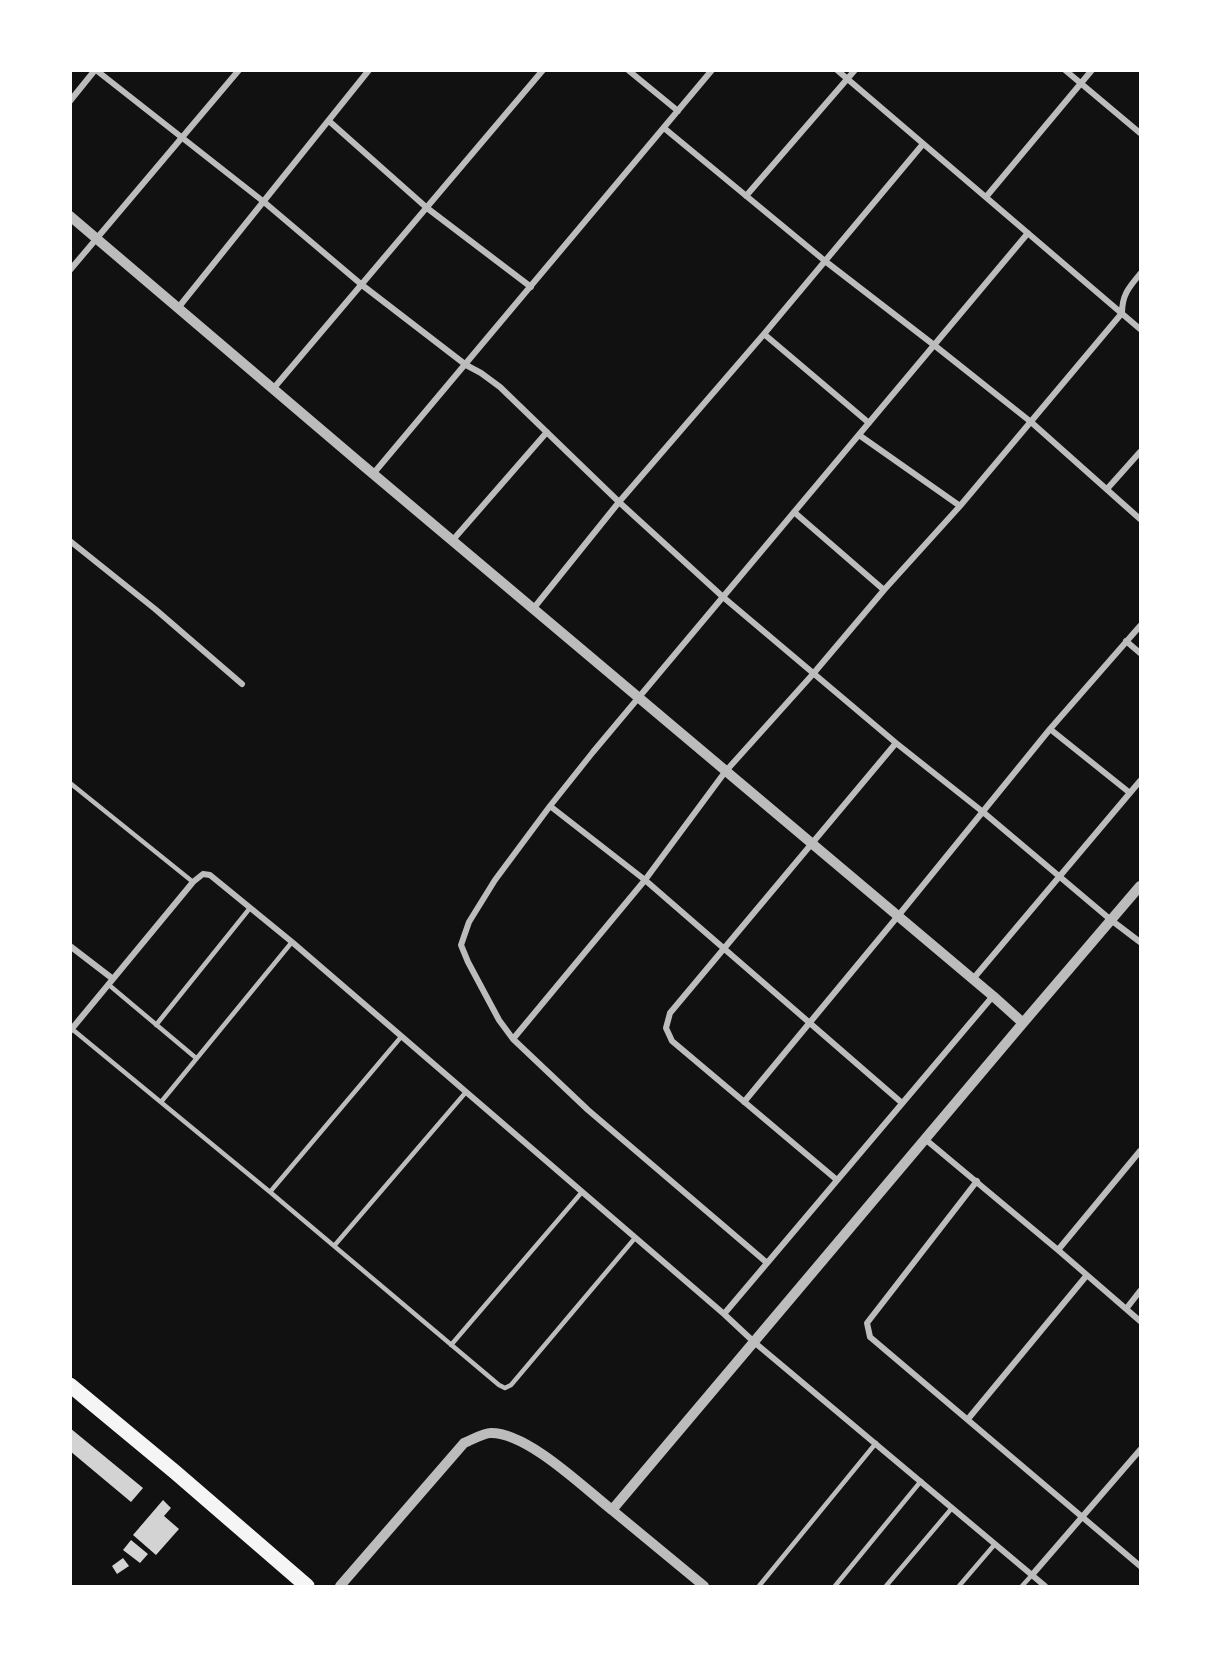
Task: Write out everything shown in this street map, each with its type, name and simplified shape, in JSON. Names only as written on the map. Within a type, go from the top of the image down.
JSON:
[{"type":"highway","points":[[70,1385],[175,1472],[306,1587]]},
{"type":"street","points":[[70,101],[96,70],[264,202],[362,285],[466,365],[500,387],[619,502],[723,597],[896,743],[1140,942]]},
{"type":"street","points":[[70,270],[239,70]]},
{"type":"street","points":[[178,308],[369,70]]},
{"type":"street","points":[[272,390],[543,70]]},
{"type":"street","points":[[628,70],[678,111]]},
{"type":"street","points":[[373,474],[712,70]]},
{"type":"street","points":[[837,70],[1140,329]]},
{"type":"street","points":[[746,196],[855,70]]},
{"type":"street","points":[[1065,70],[1140,133]]},
{"type":"street","points":[[986,196],[1092,70]]},
{"type":"street","points":[[329,121],[427,208],[531,287]]},
{"type":"street","points":[[664,128],[825,261],[1031,422],[1140,519]]},
{"type":"street","points":[[533,609],[619,502],[923,144]]},
{"type":"street","points":[[70,216],[272,390],[1023,1023]]},
{"type":"street","points":[[766,1262],[588,1110],[513,1039],[499,1020],[461,945],[469,922],[495,880],[549,806],[1028,233]]},
{"type":"street","points":[[513,1039],[645,880],[725,772],[960,506],[1122,313],[1122,301],[1140,274]]},
{"type":"street","points":[[764,334],[869,423]]},
{"type":"street","points":[[452,541],[547,432]]},
{"type":"street","points":[[859,435],[960,506]]},
{"type":"street","points":[[1107,489],[1140,452]]},
{"type":"street","points":[[794,512],[884,590]]},
{"type":"street","points":[[70,541],[155,609],[242,684]]},
{"type":"street","points":[[744,1102],[1050,729],[1140,626]]},
{"type":"street","points":[[1126,641],[1140,653]]},
{"type":"street","points":[[1050,729],[1130,793]]},
{"type":"street","points":[[837,1180],[672,1041],[666,1028],[670,1013],[896,743]]},
{"type":"street","points":[[973,979],[1140,781]]},
{"type":"street","points":[[549,806],[645,880],[902,1103]]},
{"type":"street","points":[[71,1030],[193,882],[203,874],[210,875],[292,942],[754,1342],[1045,1587]]},
{"type":"street","points":[[612,1510],[1140,886]]},
{"type":"street","points":[[70,946],[111,982]]},
{"type":"street","points":[[724,1314],[993,996]]},
{"type":"street","points":[[925,1139],[1140,1321]]},
{"type":"street","points":[[1058,1250],[1140,1151]]},
{"type":"street","points":[[977,1181],[867,1323],[870,1337],[1140,1566]]},
{"type":"street","points":[[968,1419],[1087,1275]]},
{"type":"street","points":[[1126,1309],[1140,1291]]},
{"type":"street","points":[[340,1587],[464,1443],[489,1433],[515,1439],[539,1452],[704,1587]]},
{"type":"street","points":[[1032,1575],[1140,1450]]},
{"type":"lane","points":[[70,783],[193,882]]},
{"type":"lane","points":[[156,1025],[250,908]]},
{"type":"lane","points":[[161,1102],[292,942]]},
{"type":"lane","points":[[111,982],[156,1025],[196,1058]]},
{"type":"lane","points":[[71,1030],[505,1388],[512,1385],[635,1238]]},
{"type":"lane","points":[[270,1192],[401,1037]]},
{"type":"lane","points":[[334,1246],[466,1092]]},
{"type":"lane","points":[[451,1345],[582,1192]]},
{"type":"lane","points":[[759,1587],[876,1443]]},
{"type":"lane","points":[[835,1587],[921,1481]]},
{"type":"lane","points":[[886,1587],[952,1508]]},
{"type":"lane","points":[[959,1587],[995,1544]]},
{"type":"lane","points":[[1022,1587],[1032,1575]]},
{"type":"building","points":[[70,1428],[143,1488],[131,1502],[70,1451]]},
{"type":"building","points":[[163,1500],[171,1508],[164,1516],[179,1529],[156,1555],[133,1535]]},
{"type":"building","points":[[131,1540],[148,1554],[140,1563],[123,1550]]},
{"type":"building","points":[[123,1558],[129,1566],[117,1574],[112,1566]]}]
